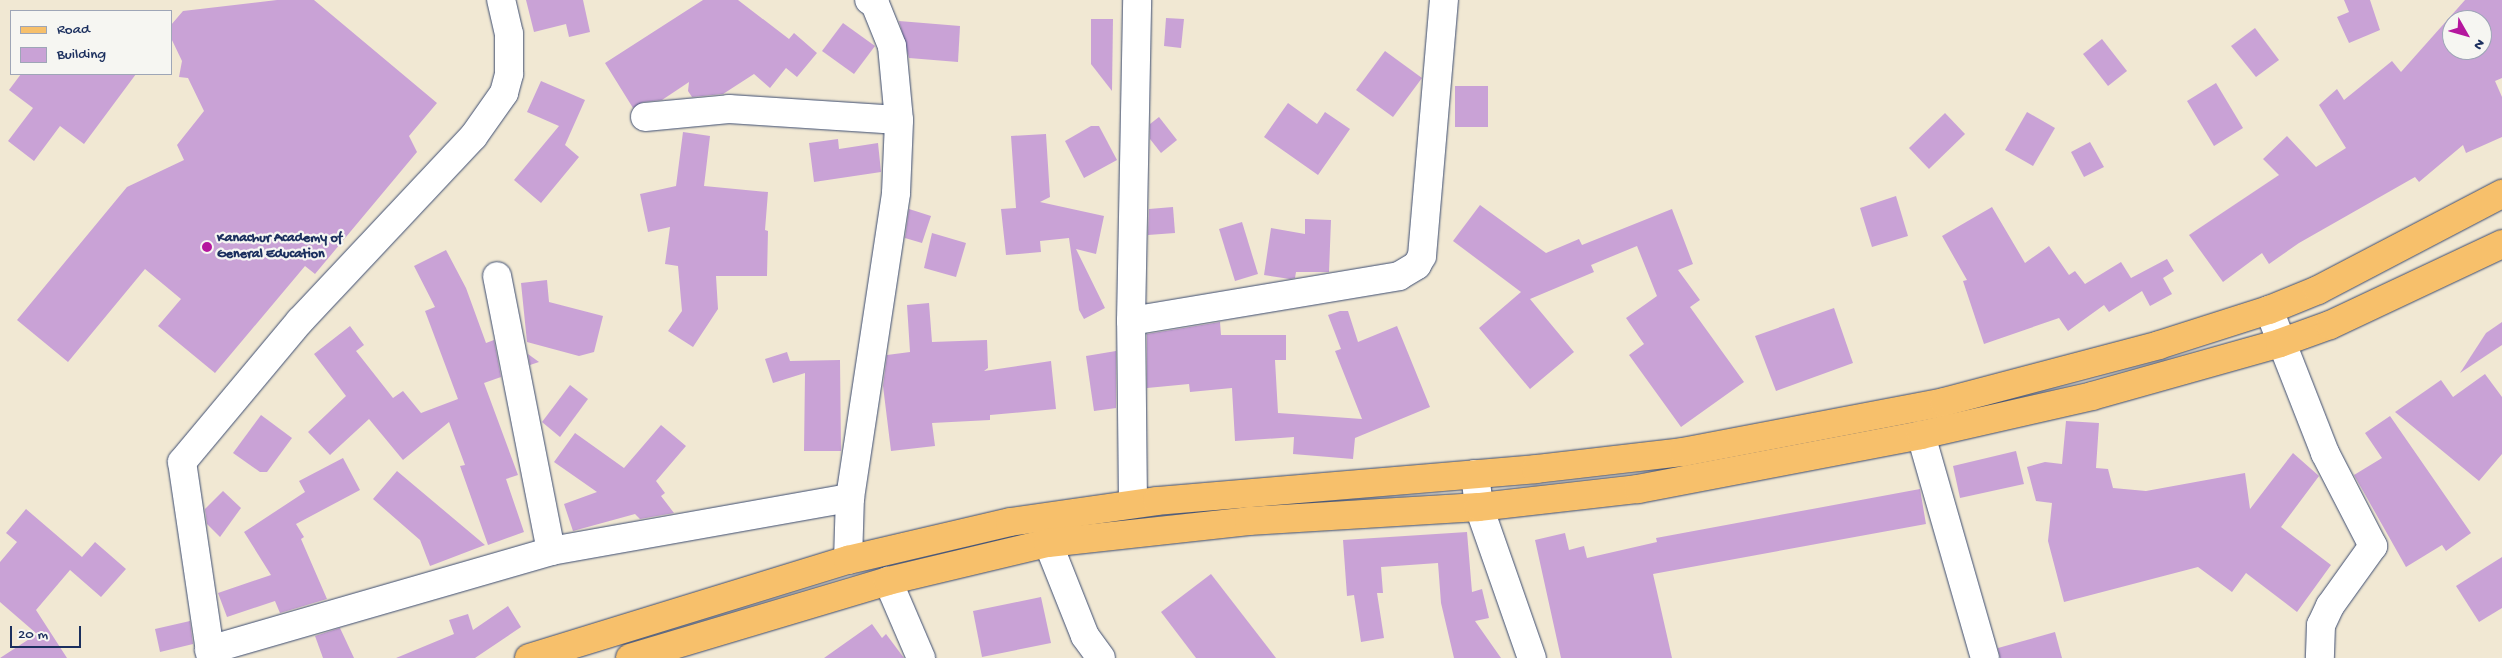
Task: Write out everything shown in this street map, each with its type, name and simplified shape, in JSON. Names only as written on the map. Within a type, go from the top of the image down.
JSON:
[{"type":"main road","points":[[529,658],[848,560],[1010,522],[1134,504],[1475,474],[1683,452],[1857,420],[2060,372],[2269,310],[2318,290],[2502,194]]},
{"type":"main road","points":[[630,658],[888,581],[1048,543],[1250,521],[1479,507],[1638,489],[1921,435],[2092,396],[2280,344],[2330,325],[2502,244]]},
{"type":"main road","points":[[767,584],[774,615]]},
{"type":"street","points":[[500,0],[509,34],[509,74],[504,93],[473,137],[300,321],[182,462],[210,654],[550,551],[850,498]]},
{"type":"street","points":[[848,560],[850,498],[896,193],[898,120],[892,46],[875,4],[869,0]]},
{"type":"street","points":[[1134,504],[1131,321],[1137,0]]},
{"type":"street","points":[[1131,321],[1400,276],[1417,265],[1422,256],[1444,0]]},
{"type":"street","points":[[645,117],[729,109],[898,120]]},
{"type":"street","points":[[497,276],[550,551]]},
{"type":"street","points":[[2269,310],[2280,344],[2324,453],[2373,546],[2330,606],[2320,625],[2320,658]]},
{"type":"street","points":[[1921,435],[1985,658]]},
{"type":"street","points":[[1475,474],[1479,507],[1532,658]]},
{"type":"street","points":[[1048,543],[1085,636],[1102,658]]},
{"type":"street","points":[[888,581],[920,658]]},
{"type":"building","points":[[277,0],[314,0],[437,103],[409,136],[417,152],[315,274],[305,266],[215,373],[158,326],[181,299],[145,269],[68,362],[17,320],[127,187],[184,160],[177,145],[204,111],[188,78],[179,77],[182,61],[172,40],[172,24],[183,11]]},
{"type":"building","points":[[526,0],[583,0],[590,32],[569,37],[566,24],[534,32]]},
{"type":"building","points":[[703,0],[738,0],[789,39],[794,33],[817,53],[797,77],[786,68],[770,88],[754,74],[723,94],[692,97],[688,91],[689,82],[662,100],[643,102],[633,108],[605,63]]},
{"type":"building","points":[[2344,0],[2370,0],[2380,30],[2349,43],[2337,17],[2349,12]]},
{"type":"building","points":[[2465,0],[2502,0],[2502,78],[2495,81],[2502,97],[2502,137],[2466,153],[2463,145],[2419,182],[2415,177],[2299,243],[2269,264],[2262,253],[2223,282],[2189,235],[2279,175],[2263,159],[2287,136],[2316,167],[2346,148],[2319,105],[2337,89],[2344,100],[2392,61],[2401,72],[2442,26],[2442,60],[2492,60],[2492,10],[2456,10]]},
{"type":"building","points":[[1166,18],[1184,19],[1181,48],[1164,46]]},
{"type":"building","points":[[1091,19],[1113,19],[1112,91],[1091,64]]},
{"type":"building","points":[[899,21],[960,26],[958,62],[909,58]]},
{"type":"building","points":[[843,23],[875,46],[854,74],[822,51]]},
{"type":"building","points":[[2255,28],[2279,60],[2256,77],[2231,46]]},
{"type":"building","points":[[2102,39],[2127,71],[2108,86],[2083,54]]},
{"type":"building","points":[[1385,51],[1422,78],[1393,117],[1356,90]]},
{"type":"building","points":[[20,75],[135,75],[84,144],[60,126],[34,161],[8,141],[33,108],[9,90]]},
{"type":"building","points":[[541,81],[585,100],[565,145],[579,157],[541,203],[514,180],[559,126],[527,112]]},
{"type":"building","points":[[2216,83],[2243,128],[2214,146],[2187,101]]},
{"type":"building","points":[[1455,86],[1488,86],[1488,127],[1455,127]]},
{"type":"building","points":[[1288,103],[1317,124],[1325,112],[1350,129],[1318,175],[1264,137]]},
{"type":"building","points":[[2027,112],[2055,128],[2033,166],[2005,150]]},
{"type":"building","points":[[1945,113],[1965,134],[1929,169],[1909,148]]},
{"type":"building","points":[[1159,117],[1177,140],[1161,153],[1150,139],[1150,124]]},
{"type":"building","points":[[1091,126],[1099,126],[1117,160],[1084,178],[1065,141]]},
{"type":"building","points":[[683,132],[710,136],[704,186],[768,192],[765,230],[768,231],[767,276],[716,276],[718,309],[693,347],[668,331],[682,311],[678,266],[665,264],[670,227],[648,232],[640,194],[676,186]]},
{"type":"building","points":[[1046,134],[1050,197],[1040,202],[1104,216],[1096,254],[1076,249],[1105,308],[1084,319],[1079,310],[1069,238],[1040,241],[1041,252],[1006,255],[1001,209],[1016,208],[1011,136]]},
{"type":"building","points":[[838,139],[839,149],[878,143],[881,172],[814,182],[809,143]]},
{"type":"building","points":[[2090,142],[2104,167],[2084,177],[2071,152]]},
{"type":"building","points":[[1896,196],[1908,236],[1872,247],[1860,208]]},
{"type":"building","points":[[1480,205],[1546,253],[1579,239],[1582,245],[1672,209],[1693,264],[1678,270],[1700,300],[1690,307],[1744,382],[1681,427],[1629,355],[1644,344],[1626,318],[1657,296],[1637,246],[1591,265],[1594,272],[1530,299],[1574,352],[1530,389],[1479,328],[1521,292],[1453,241]]},
{"type":"building","points":[[1173,207],[1175,233],[1148,235],[1149,209]]},
{"type":"building","points":[[1992,207],[2025,263],[2049,246],[2069,275],[2075,271],[2085,284],[2121,262],[2131,278],[2167,259],[2174,271],[2163,278],[2172,294],[2150,306],[2142,291],[2109,312],[2104,305],[2068,331],[2059,318],[1984,344],[1963,281],[1967,280],[1942,236]]},
{"type":"building","points":[[909,209],[931,216],[922,243],[905,238]]},
{"type":"building","points":[[1305,219],[1331,220],[1329,272],[1296,272],[1295,278],[1290,279],[1264,275],[1271,228],[1305,234]]},
{"type":"building","points":[[1242,222],[1258,274],[1235,281],[1219,229]]},
{"type":"building","points":[[932,233],[966,243],[956,277],[924,268]]},
{"type":"building","points":[[446,250],[466,288],[486,343],[494,340],[501,377],[484,383],[518,475],[506,479],[524,532],[488,545],[460,466],[465,465],[449,422],[403,460],[369,419],[330,455],[308,432],[346,396],[314,354],[350,326],[364,345],[356,351],[393,398],[403,391],[421,413],[458,399],[425,311],[435,307],[414,266]]},
{"type":"building","points":[[547,280],[549,302],[603,316],[594,352],[579,356],[527,342],[521,283]]},
{"type":"building","points":[[929,303],[932,342],[987,340],[988,368],[984,371],[1051,361],[1056,409],[990,415],[990,420],[932,423],[935,446],[891,451],[883,386],[887,355],[910,352],[907,305]]},
{"type":"building","points":[[1834,308],[1853,363],[1776,391],[1755,336]]},
{"type":"building","points":[[1340,311],[1348,311],[1358,342],[1397,326],[1430,407],[1355,438],[1353,459],[1293,454],[1294,437],[1235,441],[1232,388],[1190,392],[1189,384],[1147,388],[1147,334],[1220,322],[1221,335],[1286,335],[1286,360],[1275,360],[1278,413],[1362,419],[1335,351],[1341,349],[1328,315]]},
{"type":"building","points":[[2502,322],[2502,345],[2460,373],[2486,333]]},
{"type":"building","points":[[1116,351],[1116,408],[1094,411],[1086,356]]},
{"type":"building","points":[[787,352],[790,361],[840,360],[841,451],[804,451],[805,373],[773,383],[765,359]]},
{"type":"building","points":[[528,354],[539,362],[530,365]]},
{"type":"building","points":[[2485,374],[2502,397],[2502,454],[2479,481],[2395,412],[2441,380],[2453,397]]},
{"type":"building","points":[[570,385],[588,399],[560,437],[542,422]]},
{"type":"building","points":[[261,415],[292,438],[267,472],[260,472],[233,453]]},
{"type":"building","points":[[2390,416],[2471,533],[2446,551],[2442,545],[2406,567],[2354,475],[2382,458],[2365,433]]},
{"type":"building","points":[[2066,421],[2099,423],[2096,468],[2108,469],[2113,488],[2146,491],[2245,473],[2250,509],[2293,453],[2319,476],[2281,527],[2331,565],[2297,612],[2246,573],[2232,592],[2198,567],[2064,602],[2048,541],[2052,503],[2036,501],[2027,467],[2045,462],[2062,464]]},
{"type":"building","points":[[661,425],[686,446],[656,481],[665,493],[661,496],[674,513],[640,519],[635,514],[573,531],[564,504],[597,492],[554,462],[575,433],[624,468]]},
{"type":"building","points":[[2016,451],[2024,484],[1960,498],[1953,466]]},
{"type":"building","points":[[343,458],[360,490],[296,524],[304,537],[301,539],[327,599],[280,613],[275,601],[227,617],[218,593],[271,575],[244,532],[305,492],[299,481]]},
{"type":"building","points":[[397,471],[485,545],[430,566],[420,540],[373,499]]},
{"type":"building","points":[[1920,489],[1926,524],[1653,574],[1672,658],[1561,658],[1535,540],[1565,533],[1569,550],[1584,546],[1587,558],[1657,542],[1656,538]]},
{"type":"building","points":[[223,491],[241,508],[220,537],[207,524],[205,509]]},
{"type":"building","points":[[26,509],[82,557],[95,542],[126,569],[101,597],[70,570],[36,610],[67,658],[0,658],[37,634],[0,602],[0,562],[17,542],[6,533]]},
{"type":"building","points":[[1467,532],[1472,592],[1482,589],[1489,618],[1475,621],[1501,658],[1454,658],[1441,603],[1438,563],[1381,567],[1383,593],[1377,593],[1384,638],[1361,642],[1354,595],[1347,596],[1343,540]]},
{"type":"building","points":[[2502,557],[2502,608],[2479,622],[2456,586]]},
{"type":"building","points":[[1211,574],[1276,658],[1196,658],[1161,612]]},
{"type":"building","points":[[1041,597],[1051,643],[982,657],[973,611]]},
{"type":"building","points":[[508,606],[521,627],[475,658],[396,658],[454,634],[449,620],[468,614],[473,630]]},
{"type":"building","points":[[190,621],[193,644],[160,652],[155,629]]},
{"type":"building","points":[[872,624],[882,638],[886,634],[904,658],[824,658]]},
{"type":"building","points":[[340,628],[354,658],[323,658],[315,636]]},
{"type":"building","points":[[2055,632],[2062,658],[2000,658],[1998,648]]},
{"type":"place","name":"Kanachur Academy of General Education","points":[[207,247]]}]
